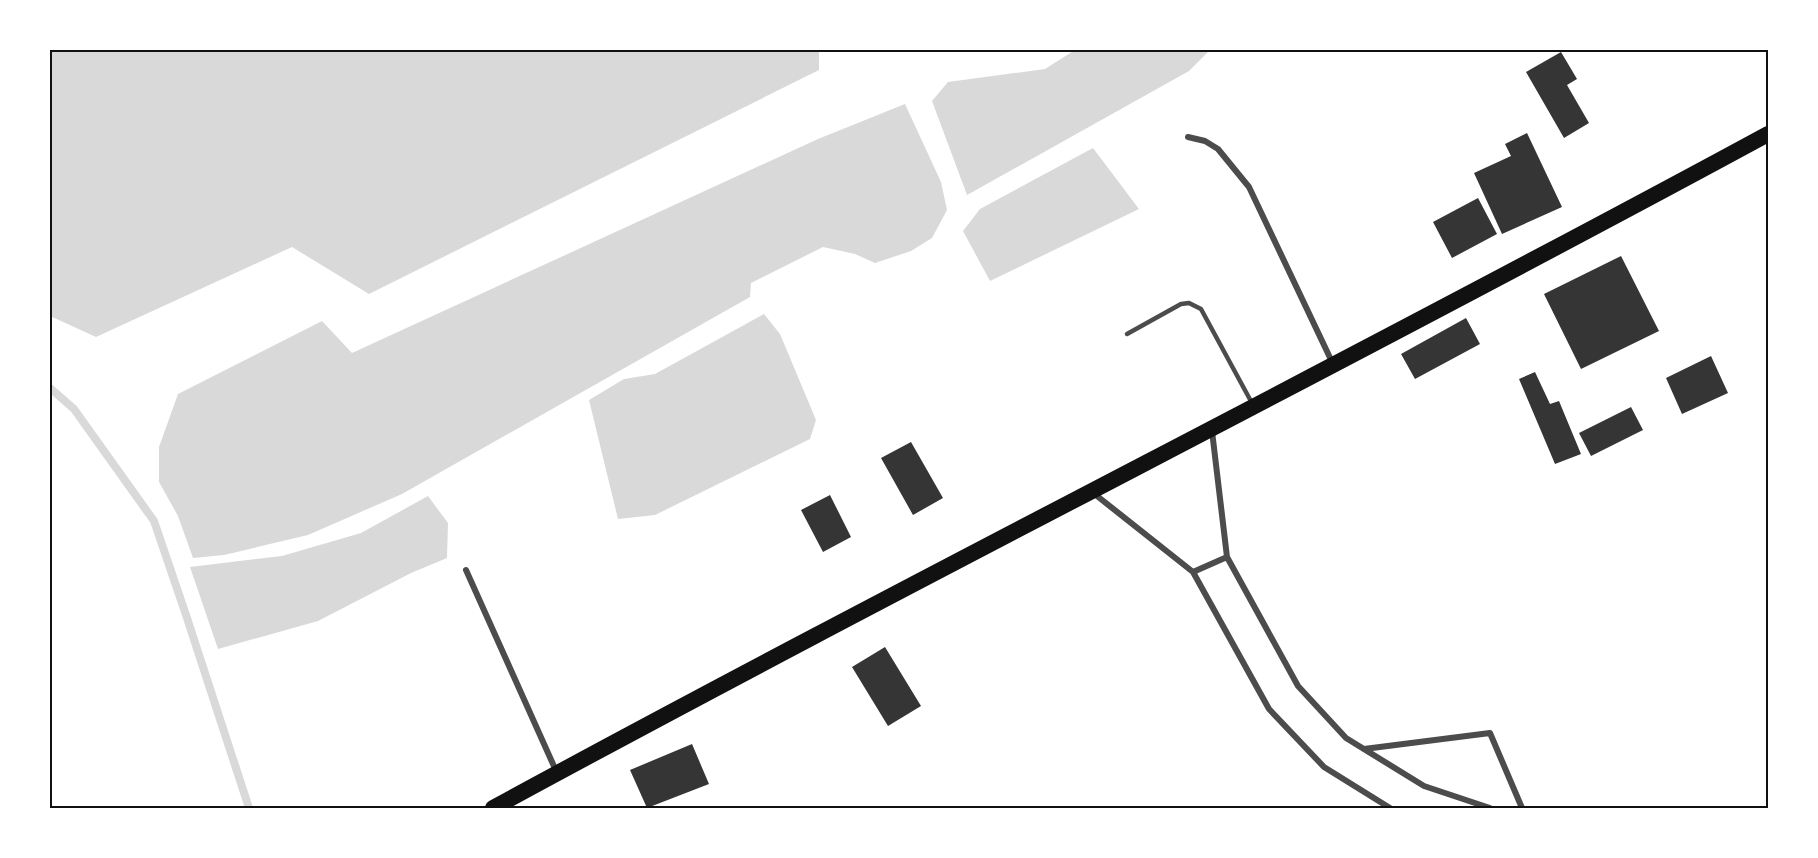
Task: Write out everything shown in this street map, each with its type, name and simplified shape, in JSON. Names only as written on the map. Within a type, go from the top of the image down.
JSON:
[{"type":"highway","points":[[493,808],[894,594],[1621,214],[1768,134]]},
{"type":"street","points":[[1188,137],[1205,141],[1218,149],[1249,188],[1333,365]]},
{"type":"street","points":[[1212,429],[1227,557],[1298,686],[1346,738],[1424,786],[1490,808]]},
{"type":"street","points":[[1091,492],[1193,572],[1269,709],[1324,767],[1390,808]]},
{"type":"street","points":[[1193,572],[1227,557]]},
{"type":"street","points":[[466,570],[557,774]]},
{"type":"street","points":[[1364,749],[1491,733],[1522,808]]},
{"type":"lane","points":[[1127,334],[1181,304],[1189,303],[1201,309],[1254,406]]},
{"type":"shaded area","points":[[50,50],[819,50],[819,70],[369,294],[292,247],[96,337],[50,316]]},
{"type":"shaded area","points":[[1075,50],[1210,50],[1189,71],[967,195],[932,101],[948,82],[1045,69]]},
{"type":"shaded area","points":[[905,104],[941,182],[947,210],[932,238],[911,251],[875,263],[855,254],[823,247],[751,283],[750,297],[402,494],[308,535],[224,555],[193,558],[178,516],[159,482],[159,447],[178,394],[322,321],[352,353],[818,139]]},
{"type":"shaded area","points":[[1093,148],[1139,209],[990,281],[963,231],[980,209]]},
{"type":"shaded area","points":[[764,314],[780,334],[816,420],[810,439],[655,515],[618,519],[589,400],[624,379],[655,374]]},
{"type":"shaded area","points":[[428,496],[448,523],[447,558],[411,573],[318,621],[218,649],[190,567],[282,556],[361,533]]},
{"type":"building","points":[[1561,52],[1577,79],[1567,85],[1589,123],[1564,138],[1526,72]]},
{"type":"building","points":[[1527,133],[1562,207],[1502,234],[1474,173],[1511,156],[1505,144]]},
{"type":"building","points":[[1478,198],[1497,234],[1452,258],[1433,222]]},
{"type":"building","points":[[1621,256],[1659,331],[1581,369],[1544,294]]},
{"type":"building","points":[[1466,318],[1480,344],[1415,379],[1401,354]]},
{"type":"building","points":[[1711,356],[1728,393],[1682,414],[1666,378]]},
{"type":"building","points":[[1535,372],[1550,404],[1559,401],[1581,454],[1555,464],[1519,379]]},
{"type":"building","points":[[1631,407],[1643,430],[1591,456],[1579,433]]},
{"type":"building","points":[[911,442],[943,498],[913,515],[881,458]]},
{"type":"building","points":[[830,495],[851,537],[823,552],[801,510]]},
{"type":"building","points":[[885,647],[921,706],[888,726],[852,667]]},
{"type":"building","points":[[692,744],[709,784],[647,808],[630,770]]},
{"type":"waterway","points":[[50,388],[74,409],[154,521],[249,808]]}]
